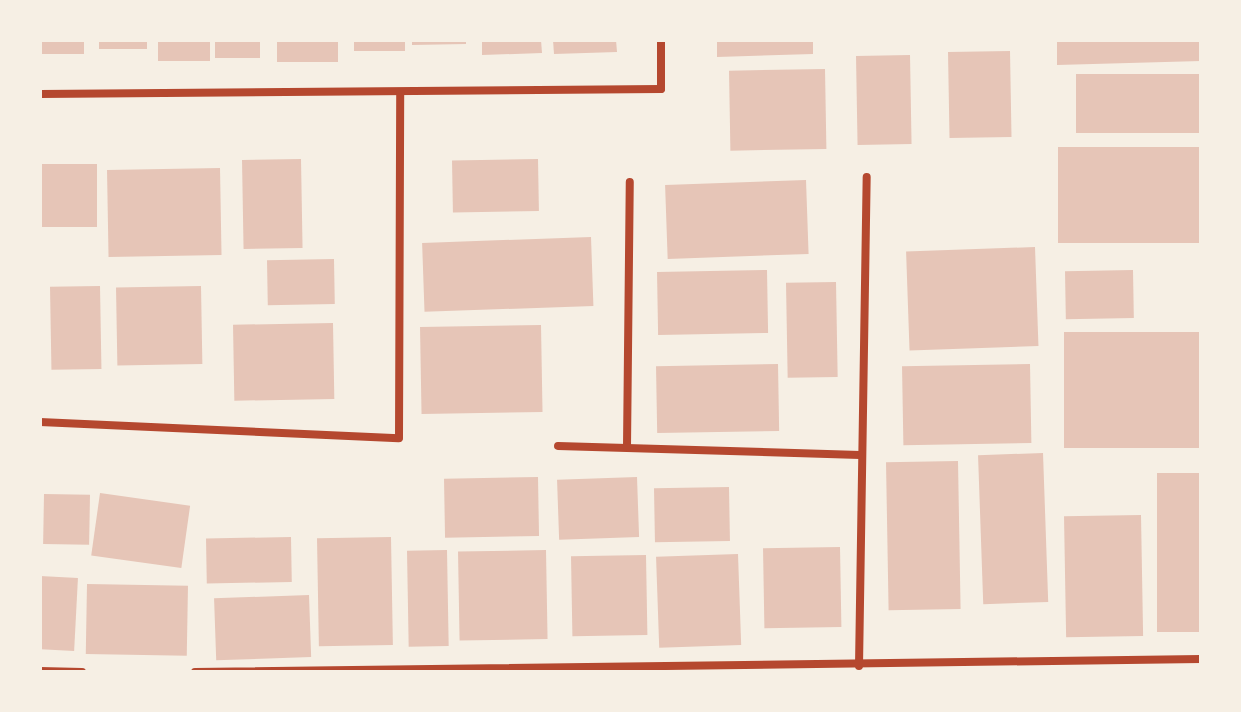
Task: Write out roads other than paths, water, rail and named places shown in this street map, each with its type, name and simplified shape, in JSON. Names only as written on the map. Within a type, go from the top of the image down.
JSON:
[{"type":"street","points":[[40,94],[661,89],[661,40]]},
{"type":"street","points":[[40,422],[399,438],[400,92]]},
{"type":"street","points":[[859,666],[860,455],[867,177]]},
{"type":"street","points":[[627,447],[630,182]]},
{"type":"street","points":[[558,446],[860,455]]},
{"type":"street","points":[[195,672],[859,666],[1201,659]]},
{"type":"street","points":[[40,671],[82,672]]}]
